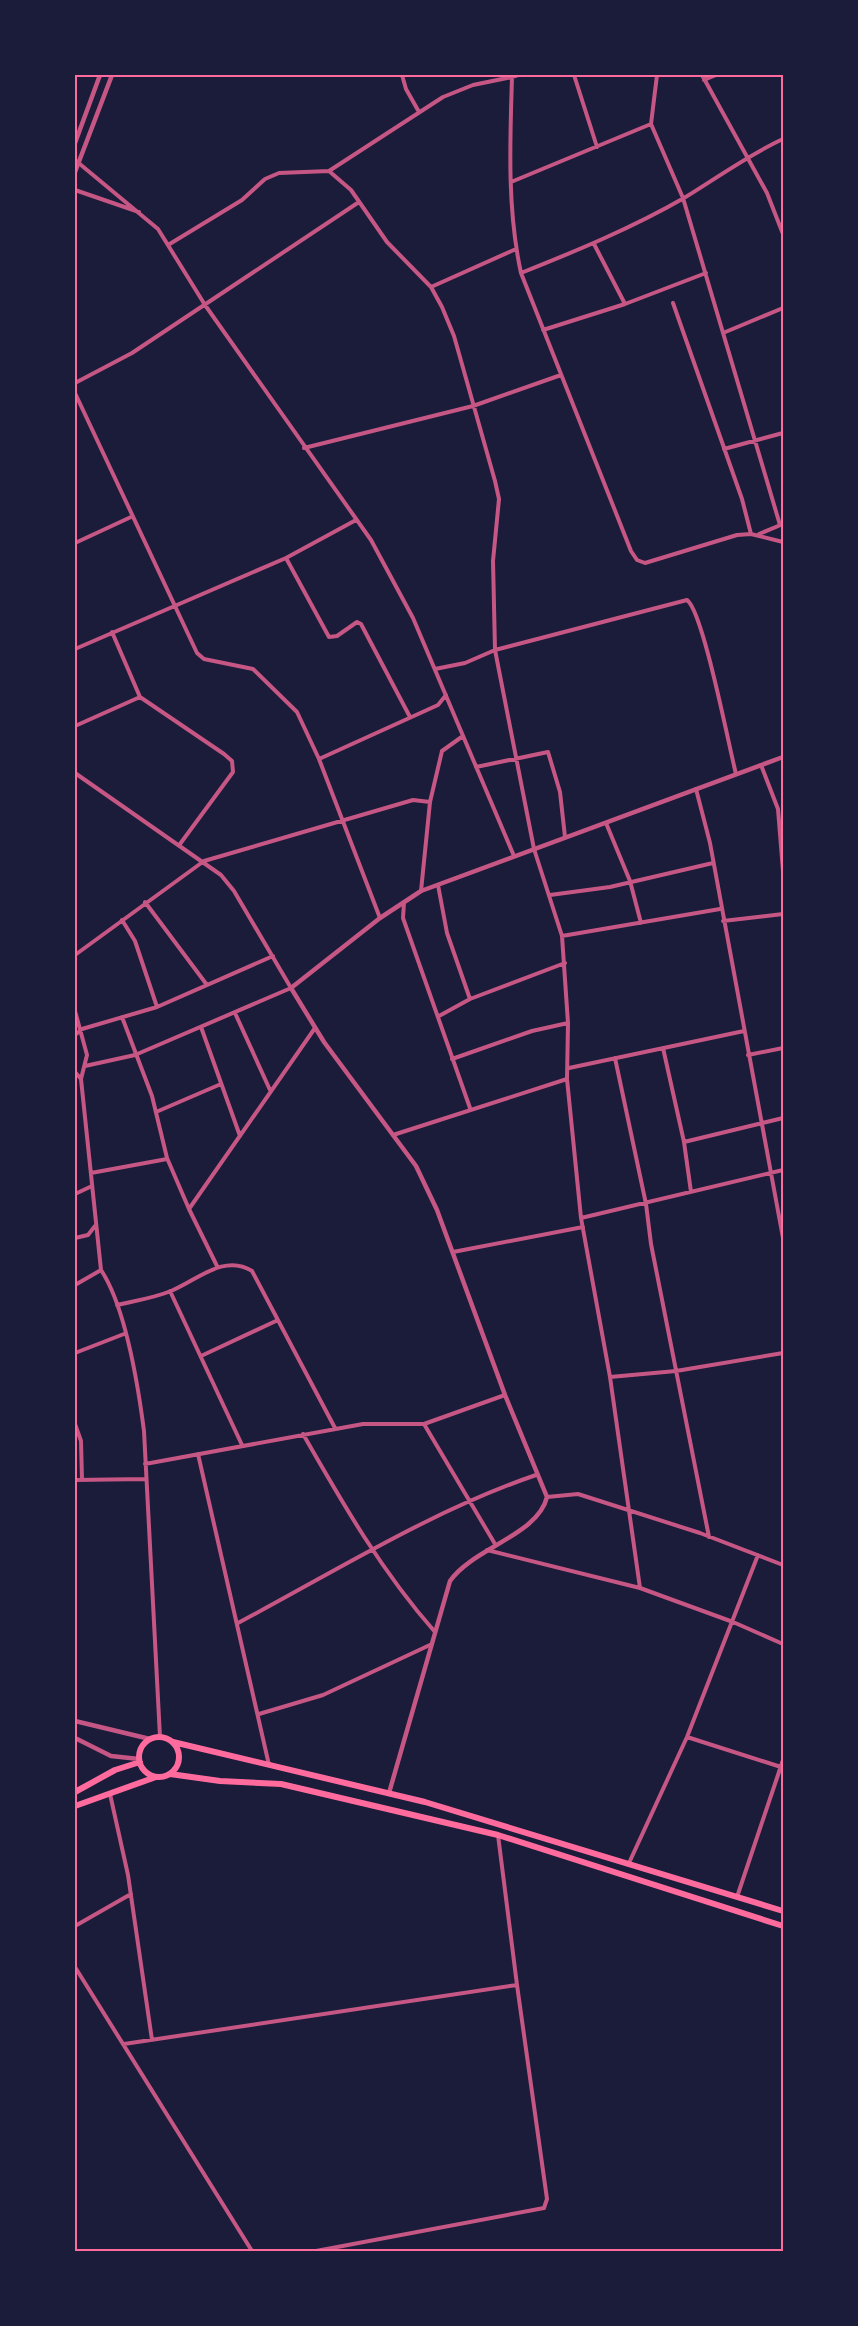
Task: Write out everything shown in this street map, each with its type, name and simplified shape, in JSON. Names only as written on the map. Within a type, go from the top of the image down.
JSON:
[{"type":"main road","points":[[158,1777],[147,1772],[140,1761],[142,1747],[150,1739],[160,1737],[173,1743],[389,1793],[513,1826],[783,1911]]},
{"type":"main road","points":[[170,1774],[179,1759],[173,1743]]},
{"type":"main road","points":[[75,1792],[115,1770],[140,1761]]},
{"type":"main road","points":[[75,1806],[170,1774],[220,1781],[281,1784],[498,1835],[783,1926]]},
{"type":"street","points":[[75,143],[100,75]]},
{"type":"street","points":[[75,172],[77,161],[112,75]]},
{"type":"street","points":[[402,75],[406,89],[419,112]]},
{"type":"street","points":[[489,75],[490,82]]},
{"type":"street","points":[[574,75],[597,147]]},
{"type":"street","points":[[657,75],[651,124],[684,198],[754,441],[782,525],[757,535]]},
{"type":"street","points":[[716,75],[703,77],[767,193],[783,234]]},
{"type":"street","points":[[168,245],[242,200],[265,179],[279,173],[329,171],[419,112],[459,90],[517,76],[511,182],[520,273],[631,551],[637,560],[656,562],[730,537],[751,534],[783,542]]},
{"type":"street","points":[[511,182],[651,124]]},
{"type":"street","points":[[520,273],[594,243],[684,198],[747,157],[783,139]]},
{"type":"street","points":[[77,161],[158,229],[205,305],[392,575],[435,669],[514,856]]},
{"type":"street","points":[[329,171],[340,178],[387,242],[431,287],[454,336],[499,499],[493,561],[495,650],[534,849],[562,936],[568,1023],[569,1068],[567,1079],[581,1218],[610,1377],[640,1588]]},
{"type":"street","points":[[75,190],[142,214]]},
{"type":"street","points":[[75,383],[132,353],[359,202]]},
{"type":"street","points":[[594,243],[625,304]]},
{"type":"street","points":[[431,287],[516,249]]},
{"type":"street","points":[[543,330],[625,304],[706,273]]},
{"type":"street","points":[[673,303],[742,499],[751,534]]},
{"type":"street","points":[[723,333],[783,308]]},
{"type":"street","points":[[304,448],[473,406],[561,375]]},
{"type":"street","points":[[75,393],[131,517],[197,653],[220,663],[246,666],[264,678],[302,720],[380,918]]},
{"type":"street","points":[[724,449],[783,433]]},
{"type":"street","points":[[75,543],[131,517]]},
{"type":"street","points":[[75,649],[286,558],[356,520]]},
{"type":"street","points":[[286,558],[329,637],[337,636],[357,622],[361,624],[410,717]]},
{"type":"street","points":[[435,669],[465,663],[495,650],[687,600],[694,606],[704,641],[736,774]]},
{"type":"street","points":[[112,632],[140,697],[224,754],[233,766],[233,772],[180,844]]},
{"type":"street","points":[[319,759],[438,705],[446,695]]},
{"type":"street","points":[[75,726],[140,697]]},
{"type":"street","points":[[421,891],[430,802],[441,751],[463,736]]},
{"type":"street","points":[[476,767],[541,752],[549,753],[560,792],[565,837]]},
{"type":"street","points":[[85,1066],[135,1055],[291,988],[380,918],[421,891],[783,758]]},
{"type":"street","points":[[761,765],[778,809],[783,871]]},
{"type":"street","points":[[75,773],[204,861],[234,891],[315,1028],[416,1166],[437,1210],[536,1475],[547,1497],[545,1506],[522,1529],[486,1549],[458,1569],[450,1581],[389,1793]]},
{"type":"street","points":[[696,789],[713,863],[783,1238]]},
{"type":"street","points":[[76,952],[204,861],[413,800],[430,802]]},
{"type":"street","points":[[606,823],[630,881],[641,923]]},
{"type":"street","points":[[550,895],[713,863]]},
{"type":"street","points":[[438,885],[447,933],[470,999]]},
{"type":"street","points":[[404,901],[403,918],[470,1108]]},
{"type":"street","points":[[145,902],[207,985]]},
{"type":"street","points":[[562,936],[720,909]]},
{"type":"street","points":[[723,921],[783,914]]},
{"type":"street","points":[[122,920],[135,941],[157,1007]]},
{"type":"street","points":[[75,1035],[82,1029],[157,1007],[273,956]]},
{"type":"street","points":[[439,1016],[470,999],[565,963]]},
{"type":"street","points":[[75,1011],[82,1029],[87,1055],[81,1079],[101,1270],[112,1287],[140,1398],[157,1640],[160,1737]]},
{"type":"street","points":[[235,1013],[270,1090]]},
{"type":"street","points":[[122,1017],[152,1096],[167,1158],[217,1266]]},
{"type":"street","points":[[453,1059],[532,1031],[568,1023]]},
{"type":"street","points":[[201,1028],[240,1136]]},
{"type":"street","points":[[189,1209],[315,1028]]},
{"type":"street","points":[[569,1068],[744,1031]]},
{"type":"street","points":[[663,1048],[684,1142],[691,1191]]},
{"type":"street","points":[[748,1055],[783,1048]]},
{"type":"street","points":[[615,1058],[646,1204],[651,1244],[709,1537]]},
{"type":"street","points":[[75,1072],[81,1079]]},
{"type":"street","points":[[393,1136],[470,1108],[567,1079]]},
{"type":"street","points":[[156,1112],[221,1084]]},
{"type":"street","points":[[75,1097],[83,1094]]},
{"type":"street","points":[[684,1142],[783,1118]]},
{"type":"street","points":[[91,1173],[167,1158]]},
{"type":"street","points":[[581,1218],[783,1170]]},
{"type":"street","points":[[75,1194],[92,1186]]},
{"type":"street","points":[[75,1238],[88,1235],[95,1226]]},
{"type":"street","points":[[453,1252],[583,1227]]},
{"type":"street","points":[[117,1305],[170,1292],[217,1266],[246,1267],[252,1271],[335,1428]]},
{"type":"street","points":[[75,1285],[101,1270]]},
{"type":"street","points":[[170,1292],[242,1445]]},
{"type":"street","points":[[201,1356],[278,1320]]},
{"type":"street","points":[[75,1353],[124,1334]]},
{"type":"street","points":[[610,1377],[676,1371],[783,1353]]},
{"type":"street","points":[[145,1464],[335,1428],[363,1424],[424,1424],[506,1395]]},
{"type":"street","points":[[75,1424],[81,1441],[82,1480]]},
{"type":"street","points":[[424,1424],[495,1544]]},
{"type":"street","points":[[303,1434],[371,1550],[402,1595],[436,1633]]},
{"type":"street","points":[[198,1454],[270,1765]]},
{"type":"street","points":[[238,1623],[371,1550],[469,1500],[536,1475]]},
{"type":"street","points":[[75,1480],[146,1479]]},
{"type":"street","points":[[547,1497],[578,1494],[783,1564]]},
{"type":"street","points":[[486,1549],[640,1588],[733,1622],[783,1644]]},
{"type":"street","points":[[629,1863],[687,1737],[758,1555]]},
{"type":"street","points":[[259,1714],[323,1695],[432,1644]]},
{"type":"street","points":[[75,1721],[150,1739]]},
{"type":"street","points":[[687,1737],[781,1767]]},
{"type":"street","points":[[75,1738],[118,1759],[140,1761]]},
{"type":"street","points":[[737,1897],[783,1760]]},
{"type":"street","points":[[776,1784],[783,1785]]},
{"type":"street","points":[[110,1794],[131,1894],[153,2040]]},
{"type":"street","points":[[316,2251],[544,2208],[547,2199],[498,1835]]},
{"type":"street","points":[[75,1926],[131,1894]]},
{"type":"street","points":[[75,1967],[252,2251]]},
{"type":"street","points":[[124,2044],[518,1985]]}]
